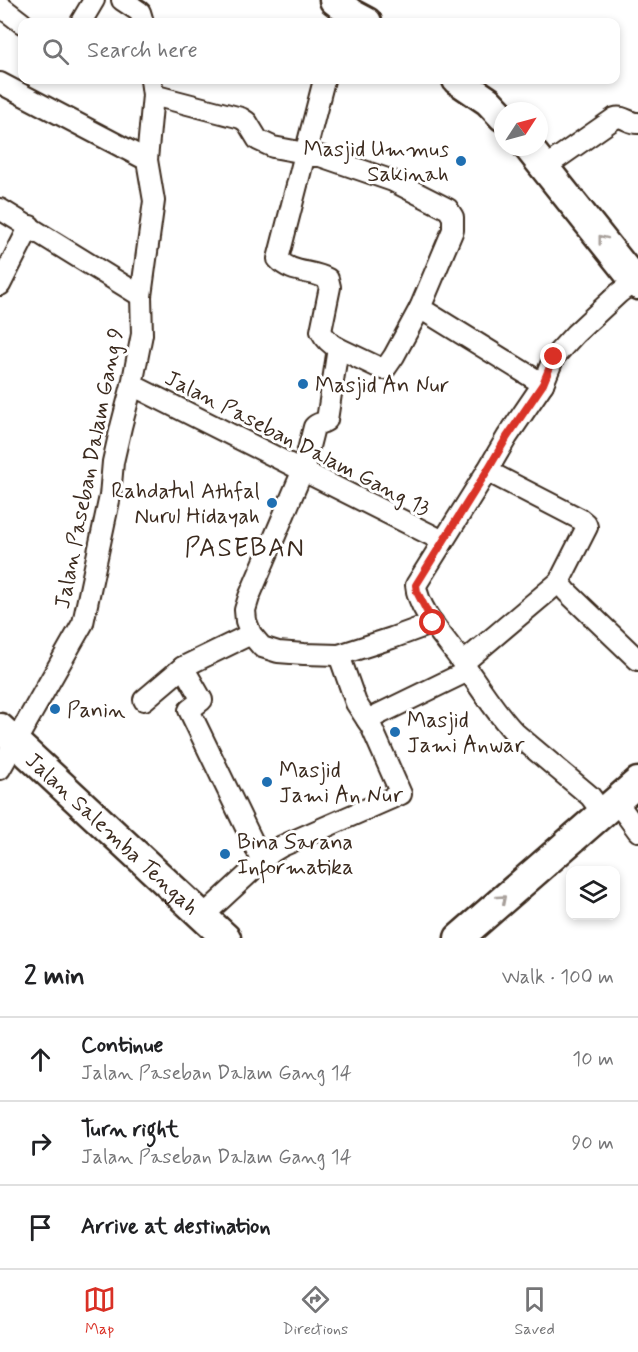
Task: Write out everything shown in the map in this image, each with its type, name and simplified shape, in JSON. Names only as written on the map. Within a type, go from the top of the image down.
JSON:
[{"type":"main road","points":[[463,84],[494,107]]},
{"type":"main road","points":[[536,157],[636,283]]},
{"type":"main road","name":"Jalan Salemba Tengah","points":[[8,735],[226,938]]},
{"type":"main road","points":[[459,938],[638,782]]},
{"type":"street","points":[[83,18],[94,0]]},
{"type":"street","points":[[122,0],[143,12]]},
{"type":"street","points":[[0,6],[18,20]]},
{"type":"street","points":[[0,83],[147,160]]},
{"type":"street","points":[[152,87],[240,118],[247,122],[258,140],[273,147],[305,153],[312,156],[320,156],[393,181],[448,209],[453,217],[453,230],[420,308],[394,356],[387,367],[382,369],[338,348],[324,337],[321,331],[330,286],[328,279],[289,268],[278,260],[305,153],[323,84]]},
{"type":"street","name":"Jalan Paseban Dalam Gang 9","points":[[0,769],[8,735],[83,623],[110,496],[113,462],[142,334],[141,296],[154,201],[147,160],[152,87]]},
{"type":"street","points":[[536,157],[615,118],[621,117],[632,123],[638,123]]},
{"type":"street","points":[[0,208],[141,296]]},
{"type":"street","points":[[0,285],[30,226]]},
{"type":"street","points":[[636,283],[619,293],[554,357],[543,384],[507,437],[416,585],[417,592],[433,623],[504,721],[515,733],[590,796],[609,806],[638,831]]},
{"type":"street","points":[[420,308],[543,384]]},
{"type":"street","points":[[338,348],[327,420],[314,427],[303,470],[249,597],[245,610],[246,621],[251,634],[262,647],[278,652],[339,655],[433,623]]},
{"type":"street","name":"Jalan Paseban Dalam Gang 13","points":[[132,385],[443,541]]},
{"type":"street","points":[[367,720],[466,667],[559,582],[586,530],[586,524],[580,519],[487,471]]},
{"type":"street","points":[[559,582],[638,660]]},
{"type":"street","points":[[144,700],[183,667],[251,634]]},
{"type":"street","points":[[203,916],[262,861],[282,846],[401,795],[371,726],[356,703],[339,655]]},
{"type":"street","points":[[183,667],[202,700],[189,710],[262,861]]},
{"type":"place","name":"Masjid Ummus Sakinah","points":[[461,161]]},
{"type":"place","name":"Masjid An Nur","points":[[303,384]]},
{"type":"place","name":"Rahdatul Athfal Nurul Hidayah","points":[[272,503]]},
{"type":"place","name":"Panin","points":[[55,709]]},
{"type":"place","name":"Masjid Jami Anwar","points":[[395,732]]},
{"type":"place","name":"Masjid Jami An Nur","points":[[267,782]]},
{"type":"place","name":"Bina Sarana Informatika","points":[[225,854]]},
{"type":"district","name":"PASEBAN","points":[[245,547]]},
{"type":"route","points":[[433,623],[417,592],[416,585],[507,437],[543,384],[554,357]]}]
